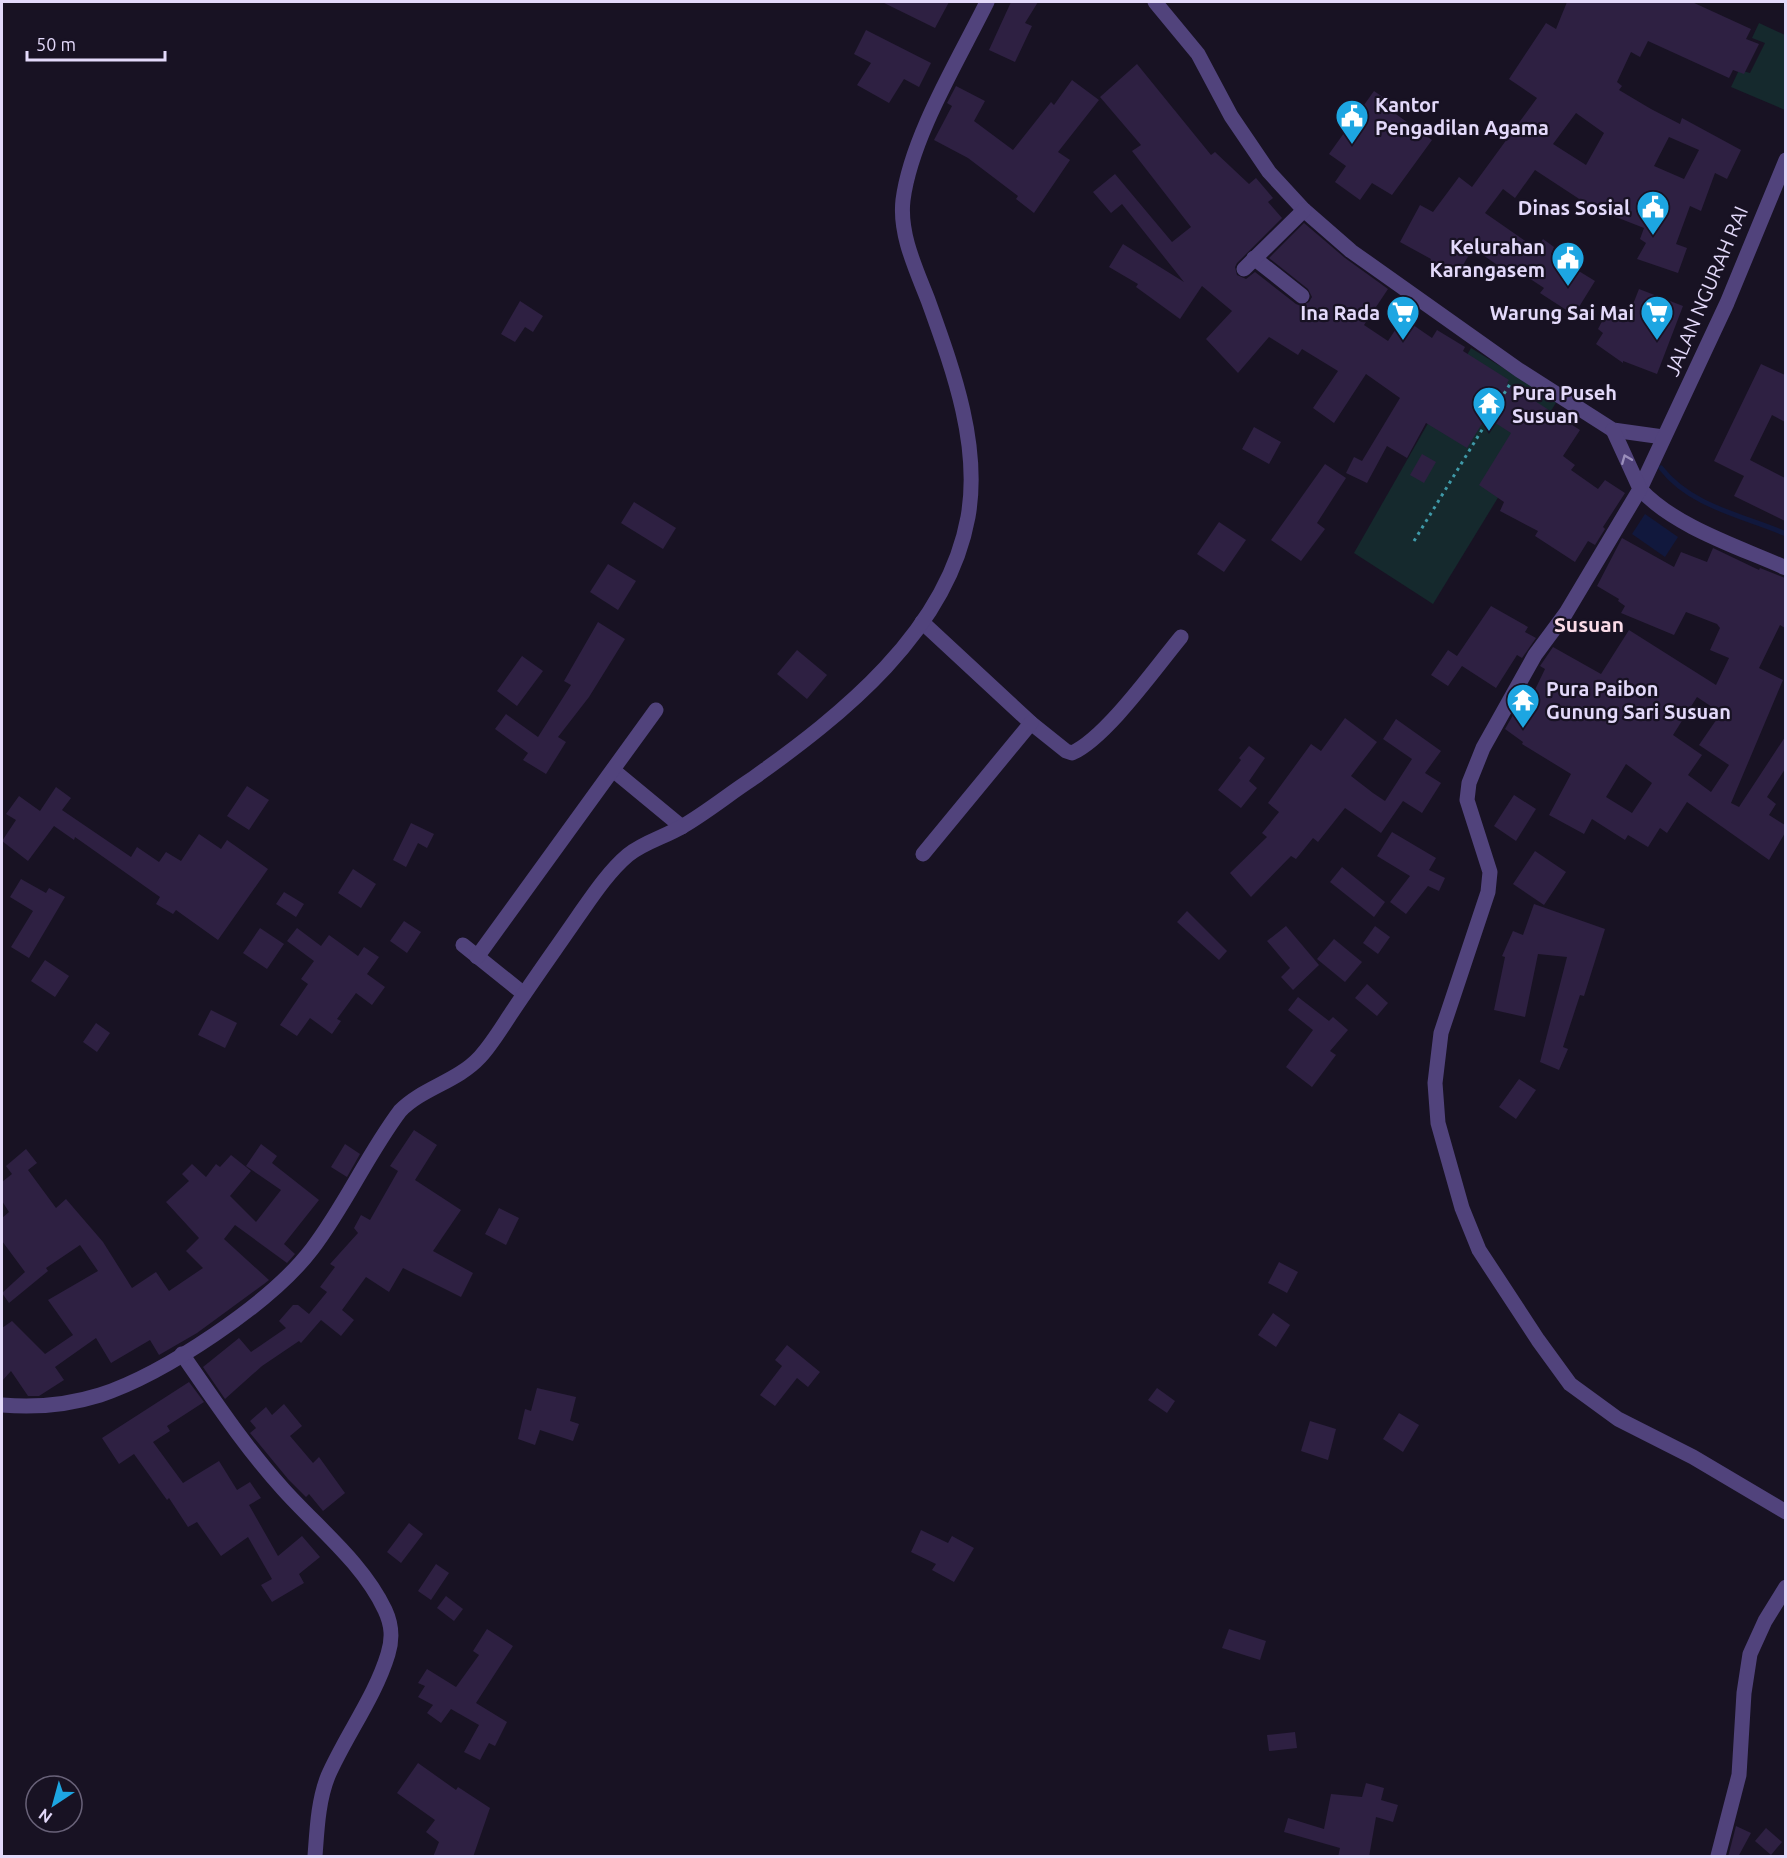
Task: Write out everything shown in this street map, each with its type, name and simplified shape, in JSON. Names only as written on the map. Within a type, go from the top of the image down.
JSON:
[{"type":"street","points":[[2,1405],[39,1407],[98,1396],[129,1384],[182,1354],[248,1311],[310,1252],[336,1216],[400,1111],[409,1102],[454,1079],[479,1058],[588,902],[626,856],[682,827],[796,747],[889,663],[922,622],[960,548],[968,516],[971,482],[966,427],[948,356],[907,243],[903,202],[912,162],[929,120],[987,2]]},
{"type":"street","points":[[1155,2],[1198,54],[1231,116],[1269,172],[1304,210],[1351,251],[1519,370],[1613,430],[1663,437]]},
{"type":"street","name":"JALAN NGURAH RAI","points":[[1785,160],[1727,303],[1640,489],[1566,613],[1535,655],[1483,748],[1469,783],[1467,800],[1490,872],[1488,892],[1440,1033],[1435,1083],[1438,1123],[1462,1208],[1479,1250],[1570,1384],[1618,1419],[1693,1457],[1785,1512]]},
{"type":"street","points":[[1302,296],[1249,264],[1304,210]]},
{"type":"street","points":[[1613,430],[1640,489],[1664,510],[1684,522],[1785,568]]},
{"type":"street","points":[[922,622],[1031,723],[1066,751],[1072,753],[1080,750],[1108,723],[1181,637]]},
{"type":"street","points":[[477,957],[657,710]]},
{"type":"street","points":[[923,854],[1031,723]]},
{"type":"street","points":[[613,770],[682,827]]},
{"type":"street","points":[[463,945],[524,994]]},
{"type":"street","points":[[182,1354],[275,1479],[366,1579],[385,1608],[393,1628],[389,1652],[381,1671],[328,1777],[318,1817],[315,1857]]},
{"type":"street","points":[[1718,1857],[1739,1775],[1744,1693],[1750,1654],[1765,1621],[1785,1587]]},
{"type":"path","points":[[1414,541],[1519,370]]},
{"type":"green space","points":[[1759,23],[1785,35],[1785,110],[1731,87],[1739,70],[1750,73],[1765,43],[1752,38]]},
{"type":"green space","points":[[1471,348],[1557,401],[1433,604],[1354,553]]},
{"type":"water","points":[[1645,514],[1678,537],[1665,557],[1632,534]]},
{"type":"building","points":[[882,2],[949,2],[935,28]]},
{"type":"building","points":[[1011,2],[1038,2],[1025,23],[1032,26],[1015,62],[989,50]]},
{"type":"building","points":[[1567,2],[1692,2],[1751,29],[1746,39],[1759,44],[1744,74],[1733,70],[1729,78],[1648,41],[1640,57],[1631,52],[1617,82],[1622,86],[1619,90],[1651,109],[1680,124],[1682,118],[1741,150],[1727,179],[1715,173],[1701,211],[1690,206],[1676,244],[1687,248],[1678,273],[1637,259],[1646,243],[1640,239],[1644,228],[1593,208],[1535,170],[1515,198],[1503,189],[1485,213],[1537,249],[1543,239],[1554,247],[1551,254],[1595,281],[1574,315],[1540,293],[1544,288],[1517,270],[1513,276],[1473,248],[1456,277],[1430,262],[1431,259],[1400,242],[1420,205],[1433,212],[1459,177],[1472,187],[1537,98],[1509,79],[1546,23],[1556,29]],"holes":[[[1576,113],[1604,133],[1586,165],[1553,144]],[[1669,137],[1699,150],[1684,179],[1654,166]]]},
{"type":"building","points":[[866,30],[931,63],[919,87],[904,79],[889,103],[857,85],[871,63],[854,54]]},
{"type":"building","points":[[1137,64],[1211,155],[1215,152],[1249,184],[1256,178],[1273,198],[1268,202],[1282,218],[1237,263],[1235,267],[1237,275],[1246,279],[1255,272],[1296,304],[1301,306],[1309,302],[1312,297],[1308,289],[1269,258],[1304,223],[1345,258],[1388,289],[1364,325],[1388,341],[1403,318],[1432,338],[1437,330],[1465,347],[1463,351],[1509,380],[1507,383],[1580,430],[1563,456],[1575,465],[1571,470],[1598,489],[1605,480],[1625,493],[1603,527],[1605,529],[1595,545],[1588,541],[1575,562],[1535,536],[1538,531],[1500,511],[1504,502],[1479,485],[1511,433],[1486,417],[1467,448],[1426,423],[1407,458],[1387,446],[1367,483],[1346,473],[1354,457],[1362,461],[1400,398],[1366,374],[1334,423],[1313,408],[1338,371],[1302,349],[1298,355],[1269,337],[1238,373],[1206,339],[1232,311],[1202,286],[1180,319],[1136,287],[1138,284],[1109,267],[1123,244],[1184,282],[1122,204],[1111,213],[1093,192],[1115,174],[1172,242],[1191,227],[1132,151],[1141,145],[1100,97]]},
{"type":"building","points":[[1072,80],[1099,100],[1058,152],[1070,160],[1034,213],[1016,199],[1018,196],[968,158],[934,140],[952,106],[947,103],[956,86],[985,101],[974,121],[1013,150],[1051,102],[1054,105]]},
{"type":"building","name":"Kantor Pengadilan Agama","points":[[1374,91],[1397,107],[1393,112],[1432,140],[1392,195],[1372,183],[1360,200],[1335,182],[1346,166],[1329,154]]},
{"type":"building","points":[[1639,289],[1683,306],[1657,374],[1623,361],[1623,363],[1596,344],[1603,333],[1598,329],[1611,304],[1630,312]]},
{"type":"building","points":[[520,301],[543,316],[533,332],[525,327],[515,342],[501,334]]},
{"type":"building","points":[[1761,364],[1785,375],[1785,422],[1772,415],[1750,460],[1785,478],[1785,521],[1734,496],[1744,476],[1714,461]]},
{"type":"building","points":[[1254,427],[1281,442],[1269,464],[1242,449]]},
{"type":"building","points":[[1422,454],[1436,462],[1424,483],[1410,475]]},
{"type":"building","points":[[1325,464],[1346,478],[1317,523],[1325,529],[1301,561],[1271,540]]},
{"type":"building","points":[[634,502],[676,528],[663,549],[621,523]]},
{"type":"building","points":[[1219,522],[1246,540],[1224,572],[1197,554]]},
{"type":"building","points":[[1622,538],[1674,567],[1681,552],[1707,562],[1713,548],[1759,570],[1760,568],[1785,578],[1785,628],[1780,625],[1759,668],[1783,680],[1731,803],[1739,807],[1785,737],[1785,769],[1767,797],[1776,804],[1769,815],[1785,825],[1785,833],[1769,860],[1687,802],[1667,833],[1660,828],[1648,847],[1628,835],[1625,840],[1592,819],[1584,834],[1549,815],[1571,774],[1522,744],[1523,742],[1505,729],[1524,696],[1530,700],[1545,669],[1540,666],[1553,647],[1601,674],[1629,630],[1716,685],[1729,658],[1710,650],[1720,628],[1717,624],[1686,612],[1674,635],[1621,613],[1625,606],[1618,601],[1619,599],[1597,586]],"holes":[[[1697,697],[1721,713],[1699,745],[1729,765],[1711,792],[1688,775],[1702,755],[1673,735]],[[1626,764],[1652,783],[1632,813],[1606,797]]]},
{"type":"building","points":[[608,564],[636,581],[618,610],[590,592]]},
{"type":"building","points":[[1491,606],[1528,627],[1525,632],[1536,638],[1522,658],[1517,655],[1496,688],[1462,666],[1448,686],[1431,675],[1448,650],[1457,656]]},
{"type":"building","points":[[598,622],[625,639],[589,697],[558,737],[566,742],[546,774],[523,760],[528,753],[495,729],[506,714],[538,737],[571,685],[564,681]]},
{"type":"building","points":[[797,650],[827,675],[807,699],[777,674]]},
{"type":"building","points":[[522,656],[543,671],[517,706],[497,691]]},
{"type":"building","points":[[1345,718],[1377,742],[1351,776],[1373,793],[1385,801],[1412,759],[1383,739],[1396,719],[1441,751],[1425,773],[1441,783],[1422,813],[1403,801],[1381,833],[1345,808],[1318,842],[1313,838],[1296,859],[1291,856],[1251,897],[1230,873],[1267,837],[1262,833],[1279,812],[1268,803],[1311,744],[1321,751]]},
{"type":"building","points":[[1249,746],[1265,758],[1249,781],[1257,788],[1241,808],[1218,790]]},
{"type":"building","points":[[247,786],[269,800],[249,830],[227,816]]},
{"type":"building","points":[[56,787],[71,798],[62,810],[131,857],[137,847],[159,862],[166,852],[181,861],[199,834],[221,849],[227,840],[268,869],[218,940],[176,910],[173,914],[156,904],[160,897],[75,837],[74,840],[54,826],[28,861],[2,841],[16,820],[6,814],[19,796],[40,811]]},
{"type":"building","points":[[1514,795],[1536,809],[1516,841],[1494,826]]},
{"type":"building","points":[[411,823],[434,834],[427,848],[418,843],[406,867],[393,860]]},
{"type":"building","points":[[1392,832],[1436,858],[1429,870],[1445,878],[1439,891],[1428,886],[1406,914],[1390,902],[1410,876],[1377,856]]},
{"type":"building","points":[[1535,851],[1566,872],[1544,905],[1513,884]]},
{"type":"building","points":[[1342,867],[1385,902],[1374,917],[1330,882]]},
{"type":"building","points":[[353,869],[376,884],[361,908],[338,893]]},
{"type":"building","points":[[21,879],[46,893],[49,888],[65,897],[29,958],[11,947],[33,911],[10,897]]},
{"type":"building","points":[[284,892],[304,904],[296,917],[276,904]]},
{"type":"building","points":[[1534,904],[1605,929],[1584,996],[1580,995],[1563,1047],[1568,1049],[1559,1070],[1540,1062],[1567,957],[1538,954],[1525,1017],[1494,1010],[1505,957],[1502,956],[1513,931],[1523,935]]},
{"type":"building","points":[[1187,911],[1227,951],[1219,960],[1177,922]]},
{"type":"building","points":[[404,921],[421,932],[407,953],[390,941]]},
{"type":"building","points":[[1286,926],[1319,965],[1293,990],[1281,977],[1290,968],[1267,941]]},
{"type":"building","points":[[1375,926],[1390,937],[1378,954],[1363,943]]},
{"type":"building","points":[[260,928],[284,944],[267,969],[243,953]]},
{"type":"building","points":[[297,928],[321,946],[329,935],[358,956],[364,947],[379,957],[367,974],[385,987],[372,1005],[356,993],[337,1019],[341,1021],[332,1034],[310,1018],[297,1036],[280,1025],[308,984],[301,979],[314,961],[287,941]]},
{"type":"building","points":[[1334,939],[1362,962],[1345,982],[1317,959]]},
{"type":"building","points":[[45,960],[69,976],[55,997],[31,981]]},
{"type":"building","points":[[1367,984],[1388,1003],[1377,1016],[1355,998]]},
{"type":"building","points":[[1298,997],[1329,1021],[1333,1017],[1348,1030],[1330,1051],[1336,1055],[1312,1087],[1286,1067],[1313,1030],[1288,1010]]},
{"type":"building","points":[[211,1010],[237,1023],[225,1048],[198,1035]]},
{"type":"building","points":[[96,1023],[110,1033],[97,1052],[83,1042]]},
{"type":"building","points":[[1519,1079],[1536,1090],[1516,1119],[1499,1107]]},
{"type":"building","points":[[414,1130],[437,1145],[415,1180],[461,1210],[433,1251],[473,1273],[461,1297],[403,1268],[389,1292],[366,1277],[342,1310],[354,1320],[341,1336],[321,1320],[301,1343],[299,1341],[262,1366],[225,1399],[203,1367],[239,1338],[251,1352],[286,1328],[279,1321],[293,1305],[298,1305],[309,1314],[327,1292],[320,1287],[335,1267],[330,1264],[358,1233],[354,1228],[361,1215],[370,1220],[398,1171],[390,1166]]},
{"type":"building","points":[[261,1144],[277,1156],[272,1163],[319,1200],[284,1244],[295,1254],[287,1263],[235,1225],[224,1239],[269,1280],[197,1333],[159,1355],[150,1340],[111,1363],[96,1338],[55,1367],[64,1380],[39,1396],[28,1396],[11,1371],[2,1381],[2,1328],[12,1321],[45,1354],[73,1335],[48,1300],[98,1271],[80,1245],[46,1268],[48,1271],[9,1303],[2,1293],[25,1272],[2,1241],[2,1218],[9,1212],[2,1201],[2,1182],[12,1174],[6,1166],[26,1149],[37,1163],[28,1170],[56,1208],[66,1199],[103,1242],[132,1288],[156,1272],[169,1291],[203,1268],[186,1251],[199,1238],[166,1202],[189,1181],[182,1174],[192,1164],[206,1177],[216,1164],[220,1167],[231,1155],[251,1171],[230,1196],[256,1222],[281,1190],[246,1166]]},
{"type":"building","points":[[345,1144],[360,1154],[347,1177],[331,1167]]},
{"type":"building","points":[[499,1208],[519,1218],[506,1245],[485,1234]]},
{"type":"building","points":[[1279,1262],[1298,1272],[1287,1293],[1268,1283]]},
{"type":"building","points":[[1273,1313],[1290,1325],[1276,1347],[1258,1335]]},
{"type":"building","points":[[787,1345],[820,1372],[808,1387],[797,1378],[775,1406],[760,1395],[782,1366],[775,1360]]},
{"type":"building","points":[[189,1382],[204,1402],[167,1426],[170,1431],[153,1442],[183,1483],[219,1461],[237,1490],[250,1482],[261,1498],[249,1505],[278,1556],[302,1536],[320,1557],[299,1574],[304,1583],[272,1602],[261,1585],[272,1579],[248,1537],[221,1556],[197,1522],[188,1527],[169,1498],[167,1500],[134,1454],[119,1464],[102,1438]]},
{"type":"building","points":[[537,1388],[576,1397],[570,1421],[579,1424],[573,1441],[540,1430],[535,1445],[518,1439],[525,1409],[531,1411]]},
{"type":"building","points":[[1157,1388],[1175,1401],[1167,1413],[1148,1400]]},
{"type":"building","points":[[284,1404],[302,1426],[290,1436],[313,1463],[319,1457],[345,1493],[323,1511],[309,1494],[306,1497],[288,1479],[250,1433],[256,1428],[250,1421],[266,1407],[272,1415]]},
{"type":"building","points":[[1399,1413],[1419,1425],[1403,1452],[1383,1439]]},
{"type":"building","points":[[1310,1421],[1336,1429],[1328,1460],[1301,1451]]},
{"type":"building","points":[[409,1523],[423,1534],[401,1563],[387,1552]]},
{"type":"building","points":[[921,1530],[948,1543],[952,1536],[974,1548],[954,1582],[932,1570],[936,1564],[911,1552]]},
{"type":"building","points":[[436,1564],[449,1573],[431,1600],[418,1591]]},
{"type":"building","points":[[446,1596],[463,1609],[454,1621],[437,1608]]},
{"type":"building","points":[[487,1629],[513,1646],[476,1703],[507,1722],[495,1746],[489,1743],[480,1760],[464,1752],[479,1725],[451,1709],[441,1723],[427,1713],[433,1705],[418,1697],[425,1686],[418,1683],[427,1669],[456,1687],[479,1655],[473,1651]]},
{"type":"building","points":[[1229,1629],[1266,1641],[1260,1660],[1222,1648]]},
{"type":"building","points":[[1295,1732],[1297,1748],[1269,1751],[1267,1735]]},
{"type":"building","points":[[418,1763],[456,1790],[458,1787],[490,1808],[473,1857],[433,1857],[439,1842],[426,1832],[435,1820],[397,1793]]},
{"type":"building","points":[[1366,1783],[1384,1788],[1381,1800],[1398,1805],[1393,1822],[1376,1817],[1369,1857],[1338,1857],[1340,1848],[1284,1832],[1288,1818],[1324,1829],[1331,1794],[1362,1797]]},
{"type":"building","points":[[1736,1826],[1751,1833],[1738,1857],[1728,1857]]},
{"type":"building","points":[[1766,1828],[1782,1842],[1771,1855],[1755,1841]]},
{"type":"waterway","points":[[1661,468],[1673,481],[1702,501],[1786,534]]},
{"type":"place","name":"Kantor Pengadilan Agama","points":[[1352,145]]},
{"type":"place","name":"Dinas Sosial","points":[[1653,236]]},
{"type":"place","name":"Kelurahan Karangasem","points":[[1568,287]]},
{"type":"place","name":"Ina Rada","points":[[1403,341]]},
{"type":"place","name":"Warung Sai Mai","points":[[1657,341]]},
{"type":"place","name":"Pura Puseh Susuan","points":[[1489,432]]},
{"type":"place","name":"Pura Paibon Gunung Sari Susuan","points":[[1523,729]]},
{"type":"district","name":"Susuan","points":[[1589,624]]}]
